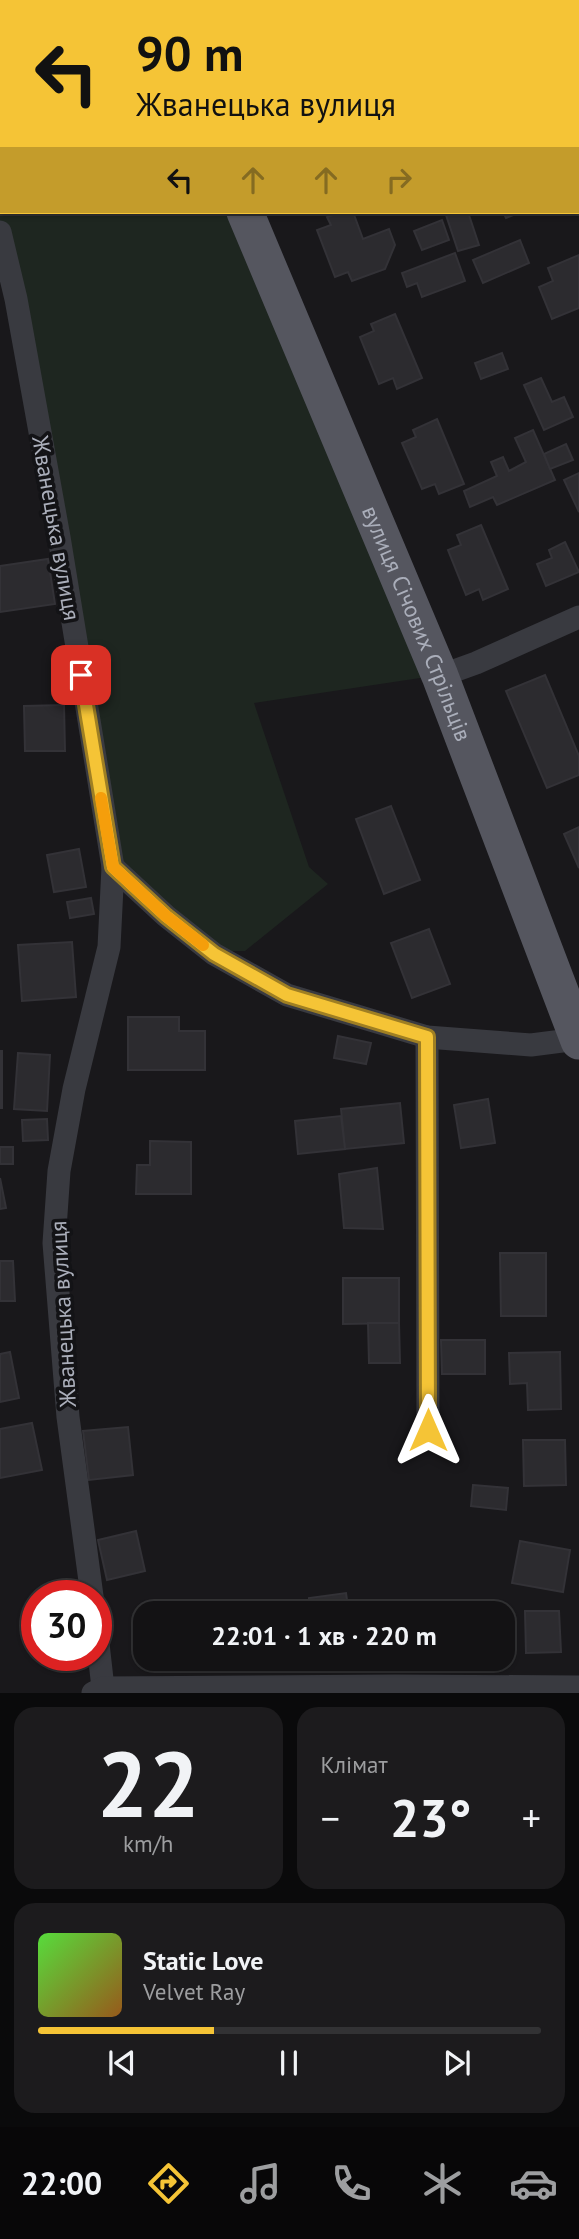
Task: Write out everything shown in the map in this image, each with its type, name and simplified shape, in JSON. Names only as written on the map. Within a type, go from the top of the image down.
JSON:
[{"type":"main road","name":"вулиця Січових Стрільців","points":[[246,214],[440,676],[579,1040]]},
{"type":"street","name":"Жванецька вулиця","points":[[0,232],[16,299],[59,537],[113,867],[109,947],[74,1089],[59,1171],[54,1243],[68,1417],[90,1580]]},
{"type":"street","points":[[440,676],[579,617]]},
{"type":"street","points":[[113,867],[166,916],[214,954],[287,995],[427,1037],[531,1045],[579,1040]]},
{"type":"street","points":[[427,1037],[428,1430]]},
{"type":"street","points":[[97,1671],[98,1690],[381,1686],[579,1687]]},
{"type":"shaded area","points":[[0,214],[247,214],[440,675],[254,703],[309,867],[328,884],[245,951],[216,951],[113,866]]},
{"type":"building","points":[[354,214],[363,239],[389,229],[395,245],[385,269],[352,281],[348,272],[335,277],[317,230],[331,225],[327,217]]},
{"type":"building","points":[[446,214],[469,214],[479,245],[458,251]]},
{"type":"building","points":[[442,220],[449,240],[422,250],[414,231]]},
{"type":"building","points":[[520,240],[529,263],[483,283],[473,260]]},
{"type":"building","points":[[455,253],[465,281],[422,297],[417,283],[407,287],[402,273]]},
{"type":"building","points":[[579,255],[579,308],[552,319],[539,287],[553,281],[548,268]]},
{"type":"building","points":[[395,314],[422,378],[397,389],[393,378],[379,384],[360,337],[374,331],[371,324]]},
{"type":"building","points":[[502,353],[508,369],[481,379],[475,363]]},
{"type":"building","points":[[541,378],[552,402],[564,397],[573,417],[544,430],[524,385]]},
{"type":"building","points":[[437,419],[464,484],[439,494],[435,484],[422,489],[402,443],[416,437],[413,430]]},
{"type":"building","points":[[533,430],[555,480],[497,505],[493,497],[470,507],[464,491],[497,476],[491,462],[503,457],[509,471],[526,462],[515,438]]},
{"type":"building","points":[[566,444],[573,460],[550,469],[544,454]]},
{"type":"building","points":[[579,473],[579,512],[564,480]]},
{"type":"building","points":[[481,525],[508,589],[483,600],[479,589],[466,595],[448,550],[461,545],[457,535]]},
{"type":"building","points":[[565,542],[579,572],[546,586],[537,564],[552,558],[549,550]]},
{"type":"building","points":[[48,559],[55,604],[0,612],[0,566]]},
{"type":"building","points":[[545,675],[579,756],[579,775],[547,788],[506,691]]},
{"type":"building","points":[[64,705],[65,751],[25,751],[24,706]]},
{"type":"building","points":[[391,806],[420,880],[384,894],[356,819]]},
{"type":"building","points":[[579,827],[579,868],[564,834]]},
{"type":"building","points":[[79,849],[86,887],[54,892],[47,855]]},
{"type":"building","points":[[91,898],[94,914],[70,918],[67,902]]},
{"type":"building","points":[[429,929],[450,984],[412,998],[391,943]]},
{"type":"building","points":[[72,942],[76,997],[22,1001],[18,945]]},
{"type":"building","points":[[128,1017],[179,1017],[179,1031],[205,1031],[205,1070],[128,1070]]},
{"type":"building","points":[[338,1036],[371,1043],[366,1064],[334,1058]]},
{"type":"building","points":[[2,1051],[2,1108],[0,1108]]},
{"type":"building","points":[[18,1053],[50,1055],[47,1111],[14,1109]]},
{"type":"building","points":[[488,1099],[495,1143],[461,1148],[454,1105]]},
{"type":"building","points":[[400,1103],[404,1143],[345,1149],[341,1109]]},
{"type":"building","points":[[341,1116],[345,1149],[298,1154],[295,1121]]},
{"type":"building","points":[[47,1119],[48,1140],[23,1141],[22,1120]]},
{"type":"building","points":[[150,1141],[191,1142],[191,1194],[136,1194],[137,1165],[150,1165]]},
{"type":"building","points":[[0,1147],[13,1147],[13,1164],[0,1164]]},
{"type":"building","points":[[377,1168],[383,1229],[344,1228],[339,1174]]},
{"type":"building","points":[[0,1178],[6,1208],[0,1209]]},
{"type":"building","points":[[500,1253],[546,1253],[546,1316],[501,1316]]},
{"type":"building","points":[[0,1261],[13,1261],[15,1301],[0,1301]]},
{"type":"building","points":[[343,1278],[399,1278],[399,1323],[343,1324]]},
{"type":"building","points":[[368,1323],[399,1323],[400,1363],[369,1363]]},
{"type":"building","points":[[441,1340],[485,1340],[485,1374],[442,1374]]},
{"type":"building","points":[[10,1352],[19,1398],[0,1402],[0,1354]]},
{"type":"building","points":[[560,1352],[561,1409],[528,1410],[527,1383],[510,1384],[509,1353]]},
{"type":"building","points":[[32,1423],[42,1470],[0,1478],[0,1429]]},
{"type":"building","points":[[128,1427],[133,1475],[89,1480],[83,1431]]},
{"type":"building","points":[[523,1440],[565,1440],[566,1485],[524,1486]]},
{"type":"building","points":[[473,1485],[508,1488],[506,1510],[471,1506]]},
{"type":"building","points":[[136,1531],[145,1571],[107,1580],[98,1540]]},
{"type":"building","points":[[520,1541],[570,1550],[563,1592],[512,1583]]},
{"type":"building","points":[[346,1593],[347,1601],[309,1601],[309,1598]]},
{"type":"building","points":[[525,1611],[559,1611],[561,1652],[526,1653]]},
{"type":"slow traffic","points":[[101,798],[113,867],[166,916],[203,945]]},
{"type":"route","points":[[81,675],[113,867],[166,916],[214,954],[287,995],[427,1037],[428,1430]]}]
